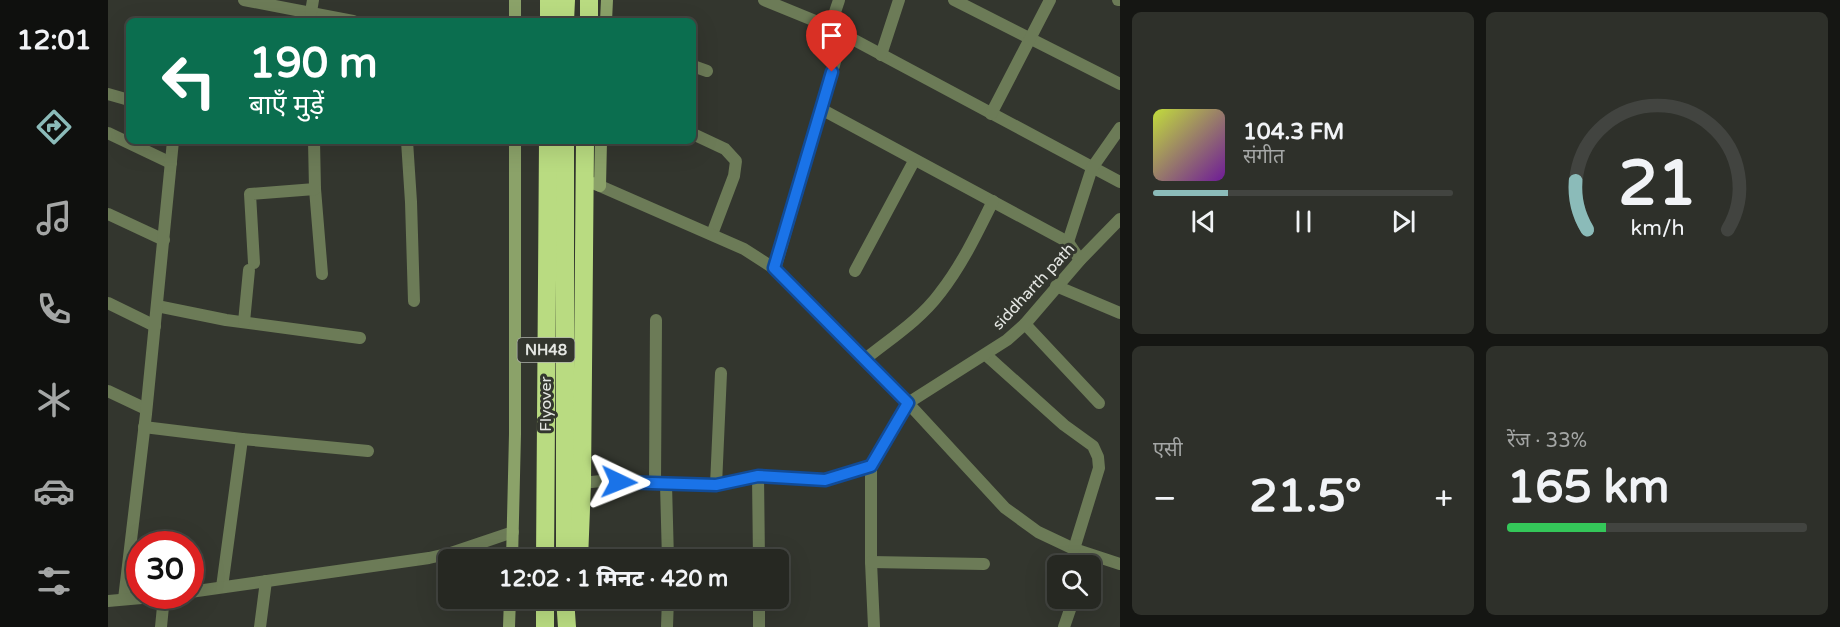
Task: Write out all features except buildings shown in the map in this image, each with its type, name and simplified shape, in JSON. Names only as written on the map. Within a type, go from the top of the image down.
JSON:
[{"type":"highway","points":[[549,0],[549,18]]},
{"type":"highway","points":[[565,18],[566,0]]},
{"type":"highway","points":[[589,0],[589,18]]},
{"type":"highway","name":"NH48","points":[[545,549],[548,144]]},
{"type":"highway","name":"Flyover","points":[[565,144],[565,549]]},
{"type":"highway","points":[[579,549],[592,183],[586,144]]},
{"type":"highway","points":[[544,627],[545,609]]},
{"type":"highway","points":[[566,609],[567,627]]},
{"type":"street","points":[[244,0],[312,6],[345,18]]},
{"type":"street","points":[[514,0],[514,18]]},
{"type":"street","points":[[606,18],[607,0]]},
{"type":"street","points":[[764,0],[830,27],[1120,182]]},
{"type":"street","points":[[830,27],[839,0]]},
{"type":"street","points":[[881,55],[899,0]]},
{"type":"street","points":[[954,0],[1120,84]]},
{"type":"street","points":[[991,114],[1050,0]]},
{"type":"street","points":[[774,268],[843,34]]},
{"type":"street","points":[[696,67],[707,71]]},
{"type":"street","points":[[108,94],[126,99]]},
{"type":"street","points":[[821,109],[1068,242],[1080,260]]},
{"type":"street","points":[[1068,242],[1092,168],[1120,128]]},
{"type":"street","points":[[108,133],[126,142]]},
{"type":"street","points":[[696,135],[725,149],[736,161],[734,176],[712,234]]},
{"type":"street","points":[[131,144],[171,163]]},
{"type":"street","points":[[124,599],[173,144]]},
{"type":"street","points":[[314,144],[315,189],[322,274]]},
{"type":"street","points":[[407,144],[414,301]]},
{"type":"street","points":[[512,549],[515,144]]},
{"type":"street","points":[[600,144],[592,183],[712,234],[744,249],[774,268],[908,403],[1005,508],[1038,532],[1082,555]]},
{"type":"street","points":[[855,271],[914,161]]},
{"type":"street","points":[[244,322],[252,266],[250,194],[315,189]]},
{"type":"street","points":[[864,360],[913,322],[940,295],[969,250],[993,201]]},
{"type":"street","points":[[108,214],[164,240]]},
{"type":"street","name":"siddharth path","points":[[871,466],[908,403],[986,355],[1025,324],[1056,286],[1120,219]]},
{"type":"street","points":[[1056,286],[1120,313]]},
{"type":"street","points":[[108,303],[155,326]]},
{"type":"street","points":[[157,306],[244,322],[360,338]]},
{"type":"street","points":[[656,320],[661,484],[667,549]]},
{"type":"street","points":[[1025,324],[1099,403]]},
{"type":"street","points":[[986,355],[1064,425],[1093,446],[1098,457],[1099,468],[1074,549]]},
{"type":"street","points":[[716,485],[721,373]]},
{"type":"street","points":[[108,391],[146,410]]},
{"type":"street","points":[[144,427],[368,452]]},
{"type":"street","points":[[222,587],[242,439]]},
{"type":"street","points":[[582,483],[601,481],[716,485],[758,476],[825,480],[871,466],[874,627]]},
{"type":"street","points":[[758,476],[759,549]]},
{"type":"street","points":[[204,590],[451,554],[513,532]]},
{"type":"street","points":[[871,562],[984,564]]},
{"type":"street","points":[[1101,562],[1120,564]]},
{"type":"street","points":[[260,627],[267,581]]},
{"type":"street","points":[[108,601],[165,596],[161,627]]},
{"type":"street","points":[[509,627],[510,609]]},
{"type":"street","points":[[668,609],[668,627]]},
{"type":"street","points":[[759,609],[759,627]]},
{"type":"street","points":[[1064,627],[1070,609]]},
{"type":"route","points":[[619,482],[716,485],[758,476],[825,480],[871,466],[908,403],[774,268],[832,72]]}]
